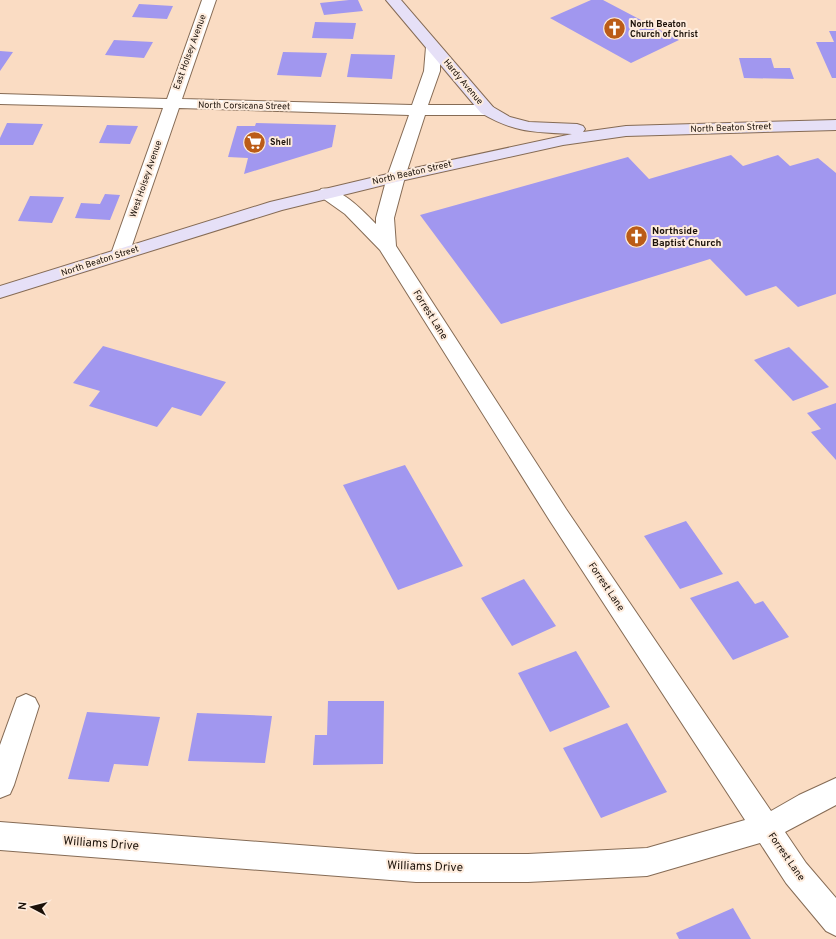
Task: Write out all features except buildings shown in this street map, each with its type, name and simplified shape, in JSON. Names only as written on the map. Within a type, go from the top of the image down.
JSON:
[{"type":"main road","name":"Hardy Avenue","points":[[393,0],[487,110],[504,120],[528,127],[626,131]]},
{"type":"main road","name":"North Beaton Street","points":[[0,292],[269,208],[396,177],[563,140],[626,131],[836,125]]},
{"type":"street","name":"East Holsey Avenue","points":[[172,104],[209,0]]},
{"type":"street","points":[[387,246],[386,218],[396,177],[432,72],[433,46]]},
{"type":"street","name":"North Corsicana Street","points":[[0,99],[418,110],[487,110]]},
{"type":"street","name":"West Holsey Avenue","points":[[120,254],[172,104]]},
{"type":"street","name":"Forrest Lane","points":[[328,193],[352,210],[387,246],[558,515],[766,828],[796,873],[836,921]]},
{"type":"street","points":[[0,785],[26,706]]},
{"type":"street","name":"Williams Drive","points":[[0,836],[416,868],[528,868],[647,862],[766,828],[808,804],[836,791]]},
{"type":"place","name":"North Beaton Church of Christ","points":[[614,29]]},
{"type":"place","name":"Shell","points":[[255,142]]},
{"type":"place","name":"Northside Baptist Church","points":[[636,237]]}]
